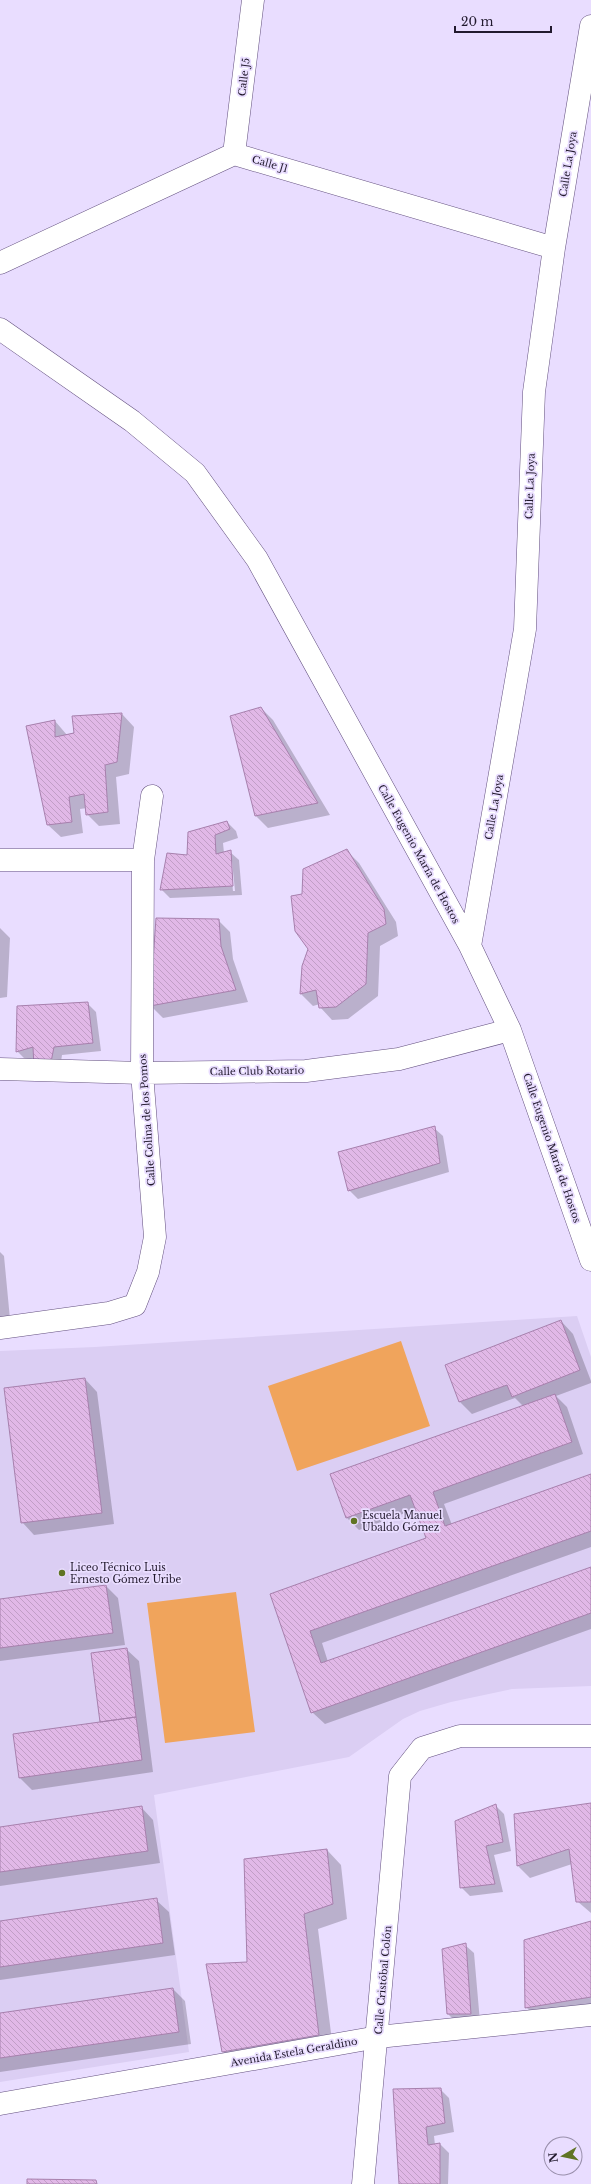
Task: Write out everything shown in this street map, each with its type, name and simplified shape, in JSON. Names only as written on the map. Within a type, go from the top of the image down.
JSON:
[{"type":"street","name":"Calle J5","points":[[234,154],[253,0]]},
{"type":"street","name":"Calle La Joya","points":[[470,946],[525,629],[534,392],[554,248],[591,26]]},
{"type":"street","name":"Calle J1","points":[[234,154],[554,248]]},
{"type":"street","points":[[0,262],[234,154]]},
{"type":"street","name":"Calle Eugenio María de Hostos","points":[[0,329],[132,422],[195,473],[257,559],[470,946],[510,1030],[591,1260]]},
{"type":"street","name":"Calle Colina de los Pomos","points":[[0,1328],[108,1313],[135,1305],[148,1272],[155,1237],[142,1073],[143,860],[152,796]]},
{"type":"street","points":[[0,860],[143,860]]},
{"type":"street","name":"Calle Club Rotario","points":[[0,1069],[142,1073],[306,1071],[399,1059],[510,1030]]},
{"type":"street","name":"Calle Cristóbal Colón","points":[[364,2184],[400,1776],[422,1748],[460,1736],[591,1736]]},
{"type":"street","name":"Avenida Estela Geraldino","points":[[0,2104],[378,2037],[591,2015]]},
{"type":"shaded area","name":"Escuela Manuel Ubaldo Gómez","points":[[577,1316],[591,1357],[591,1686],[512,1689],[451,1702],[420,1711],[403,1719],[349,1757],[154,1795],[189,2052],[0,2082],[0,1351],[95,1347]]},
{"type":"shaded area","points":[[401,1341],[430,1426],[297,1471],[268,1386]]},
{"type":"shaded area","points":[[236,1592],[255,1732],[165,1743],[147,1603]]},
{"type":"building","points":[[261,707],[318,803],[255,816],[230,716]]},
{"type":"building","points":[[122,713],[117,762],[105,765],[108,812],[86,815],[84,794],[69,797],[72,822],[47,825],[26,726],[55,720],[55,737],[74,733],[72,716]]},
{"type":"building","points":[[227,821],[230,829],[215,835],[216,854],[231,850],[233,886],[160,890],[167,853],[187,855],[188,832]]},
{"type":"building","points":[[347,849],[384,909],[386,924],[368,933],[366,984],[336,1007],[319,1008],[316,990],[300,994],[302,966],[308,949],[295,931],[291,896],[302,894],[303,869]]},
{"type":"building","points":[[156,918],[219,919],[221,946],[236,990],[150,1006]]},
{"type":"building","points":[[88,1002],[93,1043],[54,1047],[50,1067],[34,1067],[33,1047],[16,1052],[17,1006]]},
{"type":"building","points":[[435,1126],[440,1163],[348,1191],[338,1152]]},
{"type":"building","points":[[561,1320],[580,1370],[512,1397],[507,1385],[459,1402],[445,1365]]},
{"type":"building","points":[[85,1378],[102,1513],[21,1523],[4,1388]]},
{"type":"building","points":[[555,1394],[572,1442],[433,1492],[445,1526],[591,1474],[591,1531],[310,1631],[321,1663],[591,1567],[591,1613],[311,1713],[270,1594],[426,1538],[410,1495],[346,1518],[330,1474]]},
{"type":"building","points":[[106,1585],[113,1633],[0,1648],[0,1599]]},
{"type":"building","points":[[127,1648],[136,1717],[100,1722],[91,1653]]},
{"type":"building","points":[[136,1717],[142,1760],[19,1778],[13,1734]]},
{"type":"building","points":[[591,1803],[591,1902],[576,1902],[569,1849],[517,1866],[514,1814]]},
{"type":"building","points":[[496,1804],[503,1842],[486,1846],[495,1884],[460,1888],[455,1821]]},
{"type":"building","points":[[142,1806],[148,1851],[0,1872],[0,1827]]},
{"type":"building","points":[[327,1849],[333,1904],[304,1914],[319,2035],[222,2052],[206,1964],[247,1962],[244,1859]]},
{"type":"building","points":[[157,1898],[163,1943],[0,1967],[0,1921]]},
{"type":"building","points":[[591,1921],[591,1997],[525,2008],[524,1940]]},
{"type":"building","points":[[466,1943],[471,2014],[447,2014],[442,1949]]},
{"type":"building","points":[[173,1988],[179,2032],[0,2058],[0,2013]]},
{"type":"building","points":[[441,2088],[445,2123],[426,2127],[428,2145],[440,2143],[440,2184],[399,2184],[393,2089]]},
{"type":"building","points":[[27,2179],[96,2180],[97,2184],[27,2184]]},
{"type":"place","name":"Escuela Manuel Ubaldo Gómez","points":[[354,1521]]},
{"type":"place","name":"Liceo Técnico Luis Ernesto Gómez Uribe","points":[[62,1573]]}]
